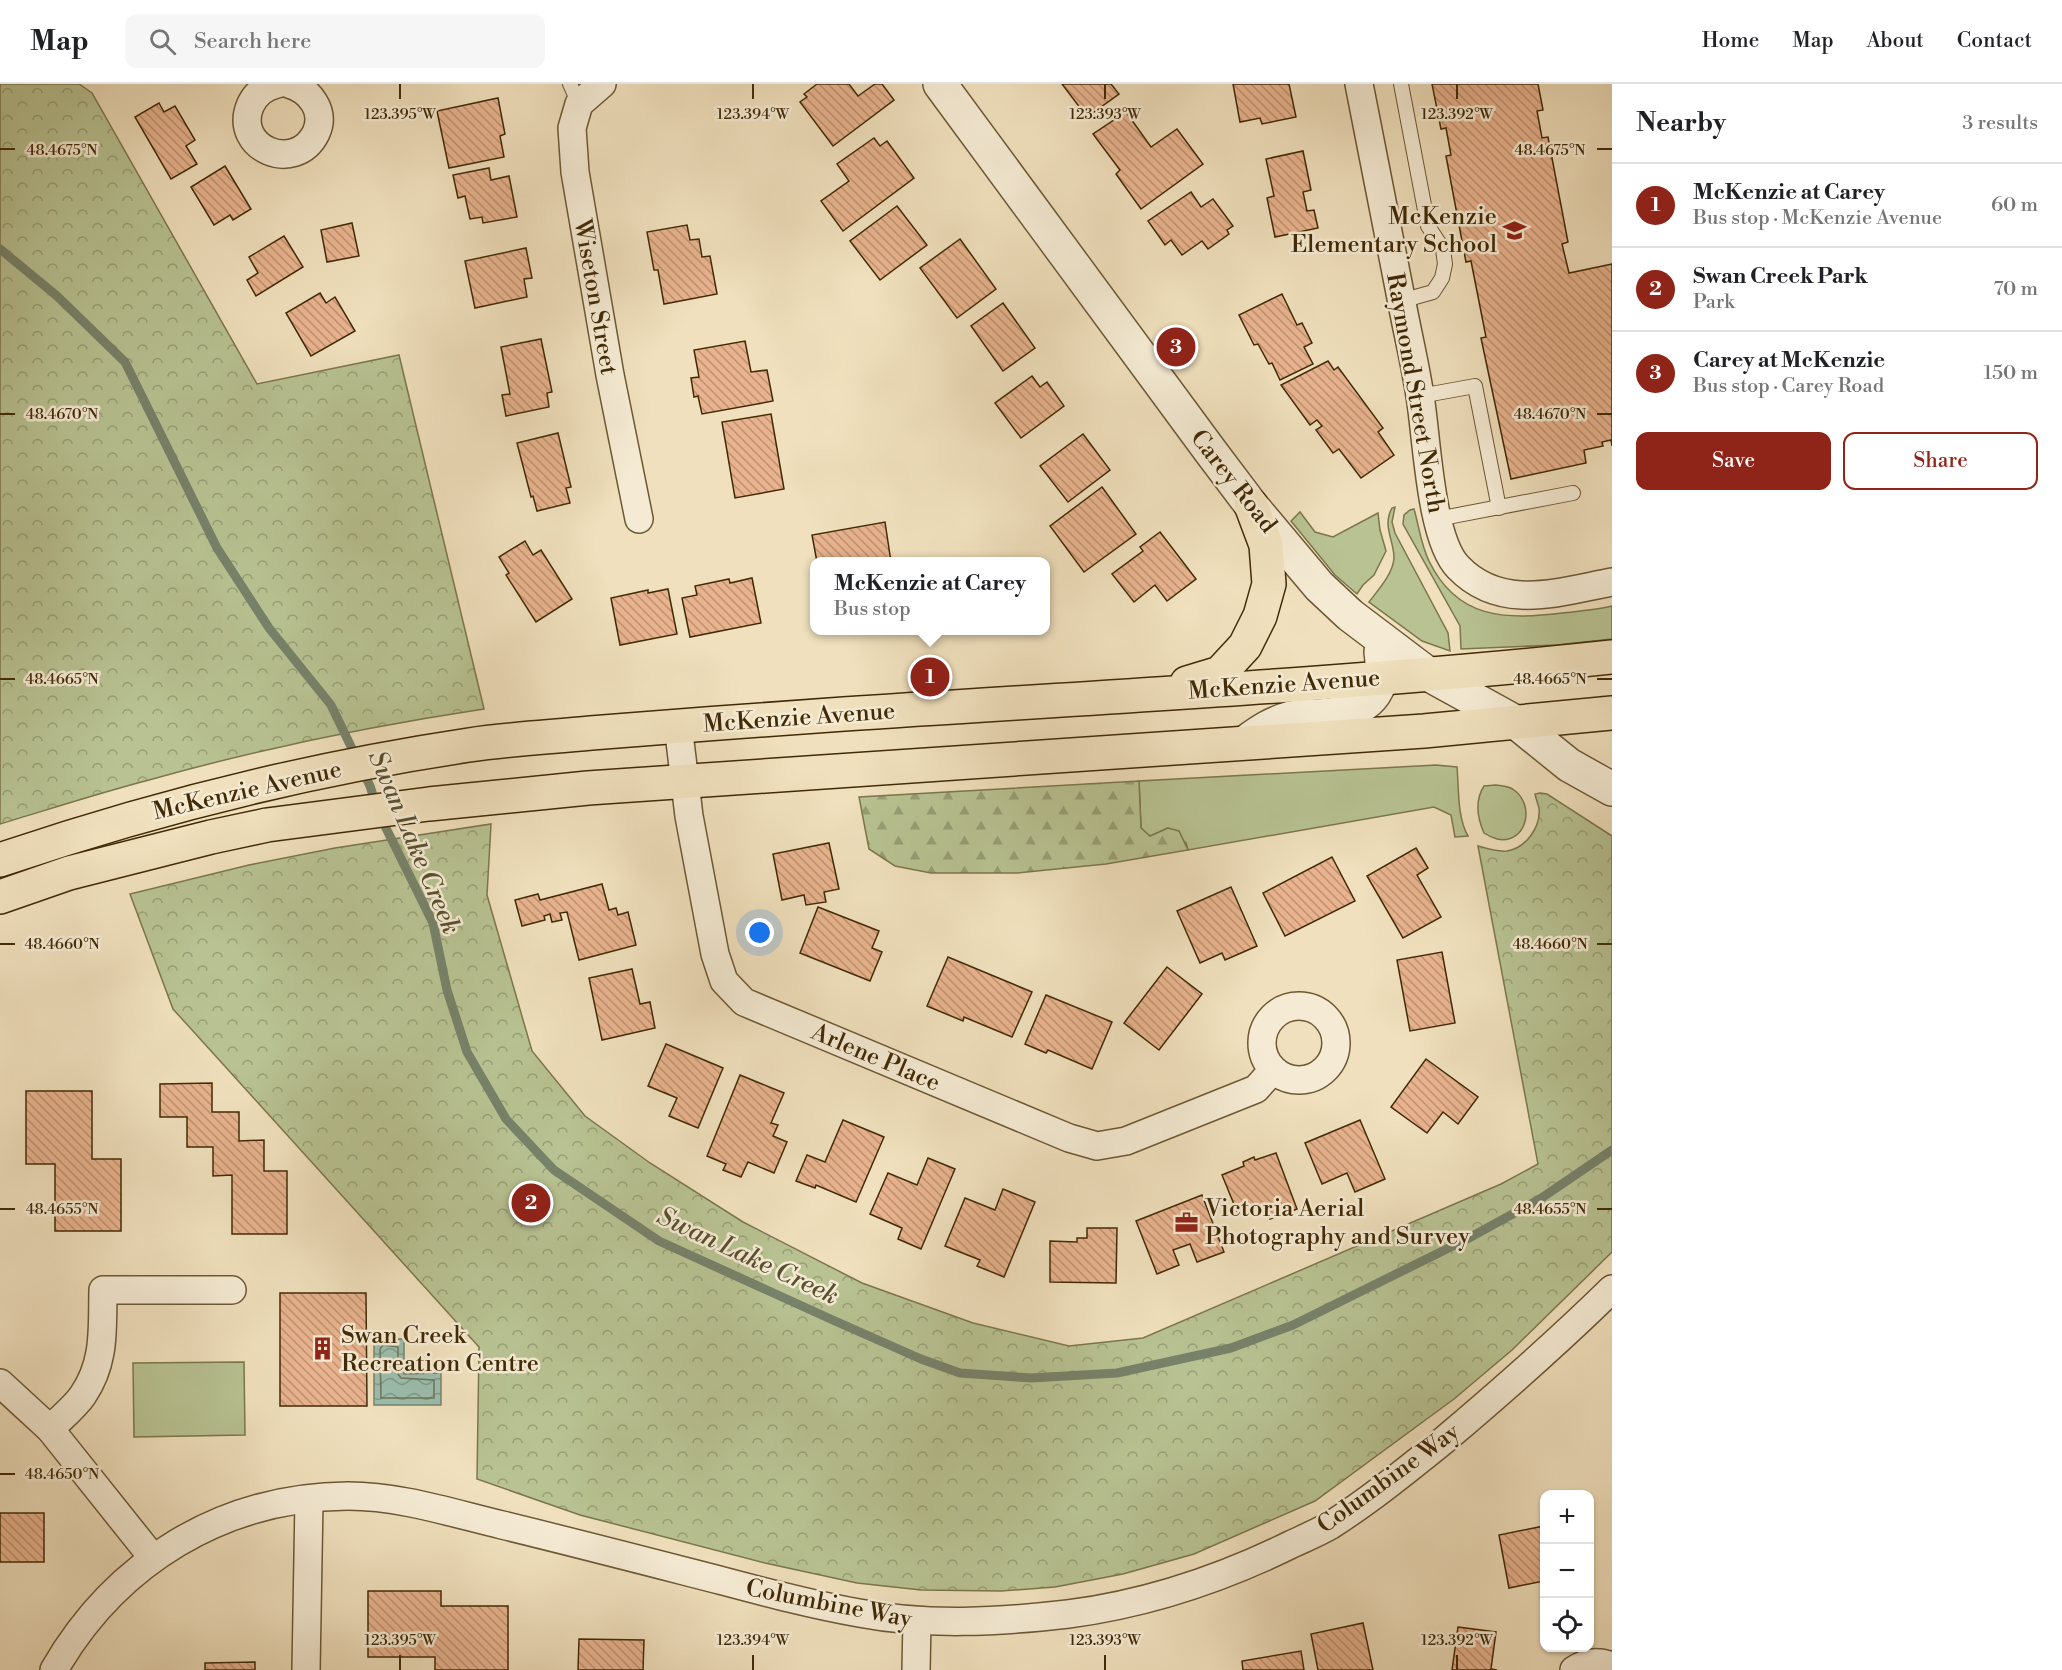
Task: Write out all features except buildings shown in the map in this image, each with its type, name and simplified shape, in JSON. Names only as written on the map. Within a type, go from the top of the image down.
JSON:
[{"type":"main road","points":[[1151,693],[1220,673],[1245,646],[1260,616],[1269,584],[1266,545],[1251,505]]},
{"type":"main road","name":"McKenzie Avenue","points":[[0,860],[146,814],[212,796],[304,775],[473,744],[678,725],[1382,678],[1612,657]]},
{"type":"main road","name":"McKenzie Avenue","points":[[0,897],[69,873],[141,853],[267,825],[429,804],[577,789],[1517,723],[1612,713]]},
{"type":"street","name":"Wiseton Street","points":[[602,84],[574,94],[572,128],[575,172],[604,342],[639,519]]},
{"type":"street","name":"Carey Road","points":[[940,84],[1251,505],[1319,586],[1371,631],[1428,674],[1517,723],[1569,765],[1612,789]]},
{"type":"street","name":"Raymond Street North","points":[[1359,84],[1420,396],[1437,519],[1447,555],[1478,583],[1498,593],[1518,596],[1545,594],[1612,582]]},
{"type":"street","points":[[1246,742],[1266,727],[1293,718],[1336,715],[1355,710],[1369,701],[1382,678],[1383,668],[1380,649],[1371,631]]},
{"type":"street","name":"Arlene Place","points":[[678,725],[689,816],[715,954],[724,981],[744,1002],[1069,1138],[1097,1146],[1126,1141],[1256,1089],[1273,1070]]},
{"type":"street","name":"Columbine Way","points":[[54,1670],[99,1606],[153,1558],[187,1536],[226,1518],[265,1506],[349,1496],[396,1500],[797,1600],[859,1613],[917,1621],[991,1619],[1070,1613],[1154,1596],[1248,1566],[1330,1526],[1407,1470],[1558,1342],[1612,1289]]},
{"type":"street","points":[[50,1428],[82,1397],[94,1376],[102,1353],[103,1290],[232,1290]]},
{"type":"street","points":[[0,1383],[50,1428],[153,1558]]},
{"type":"street","points":[[306,1670],[309,1500]]},
{"type":"street","points":[[915,1670],[917,1621]]},
{"type":"street","points":[[1574,1670],[1582,1665],[1593,1663],[1605,1663],[1612,1666]]},
{"type":"lane","points":[[1401,84],[1428,226],[1443,249],[1445,264],[1442,278],[1433,292],[1401,301]]},
{"type":"lane","points":[[1420,396],[1475,386],[1499,507]]},
{"type":"lane","points":[[1437,519],[1574,493]]},
{"type":"green space","points":[[0,84],[79,84],[92,93],[257,384],[399,355],[484,709],[274,748],[112,790],[0,824]]},
{"type":"green space","points":[[1395,507],[1392,522],[1395,533],[1448,633],[1450,651],[1422,641],[1369,602],[1393,564],[1394,551],[1388,521],[1392,508]]},
{"type":"green space","points":[[1414,509],[1429,561],[1440,580],[1454,595],[1468,605],[1502,615],[1521,616],[1612,606],[1612,639],[1557,645],[1461,649],[1460,626],[1403,524],[1404,515]]},
{"type":"green space","points":[[1300,512],[1315,532],[1333,537],[1378,513],[1386,551],[1374,575],[1357,594],[1335,575],[1291,521]]},
{"type":"green space","points":[[1436,765],[1457,767],[1460,812],[1468,836],[1455,837],[1451,815],[1434,807],[1188,850],[1186,843],[1168,828],[1149,837],[1141,828],[1139,781]]},
{"type":"green space","points":[[1139,781],[1141,828],[1150,836],[1168,828],[1179,831],[1188,850],[1106,864],[1017,873],[931,873],[895,866],[869,849],[859,797]]},
{"type":"green space","points":[[1496,785],[1514,790],[1525,805],[1525,823],[1515,836],[1507,839],[1497,839],[1484,833],[1480,821],[1478,803],[1481,791],[1484,786]]},
{"type":"green space","points":[[1535,794],[1547,794],[1612,836],[1612,1252],[1512,1350],[1454,1399],[1315,1501],[1194,1554],[1123,1574],[1055,1587],[1001,1591],[921,1590],[857,1583],[765,1563],[580,1515],[477,1479],[479,1347],[173,1009],[130,894],[249,865],[335,848],[491,824],[487,895],[532,1051],[585,1116],[650,1163],[743,1222],[862,1283],[973,1323],[1069,1346],[1143,1338],[1501,1184],[1538,1164],[1478,846],[1496,851],[1507,851],[1526,841],[1538,822],[1539,808]]},
{"type":"green space","points":[[244,1362],[245,1435],[134,1437],[133,1363]]},
{"type":"water","points":[[374,1339],[404,1339],[404,1374],[441,1373],[441,1405],[374,1405]]},
{"type":"waterway","name":"Swan Lake Creek","points":[[0,249],[57,296],[125,362],[217,548],[269,628],[331,705],[370,786],[379,814],[433,923],[447,990],[467,1052],[506,1119],[554,1170],[659,1241],[921,1359],[960,1373],[1031,1378],[1117,1373],[1231,1348],[1293,1325],[1469,1238],[1540,1199],[1612,1150]]},
{"type":"place","name":"McKenzie Elementary School","points":[[1515,230]]},
{"type":"place","name":"Carey at McKenzie","points":[[1176,347]]},
{"type":"place","name":"McKenzie at Carey","points":[[930,677]]},
{"type":"place","name":"Swan Creek Park","points":[[531,1203]]},
{"type":"place","name":"Victoria Aerial Photography and Survey","points":[[1187,1222]]},
{"type":"place","name":"Swan Creek Recreation Centre","points":[[323,1349]]}]
